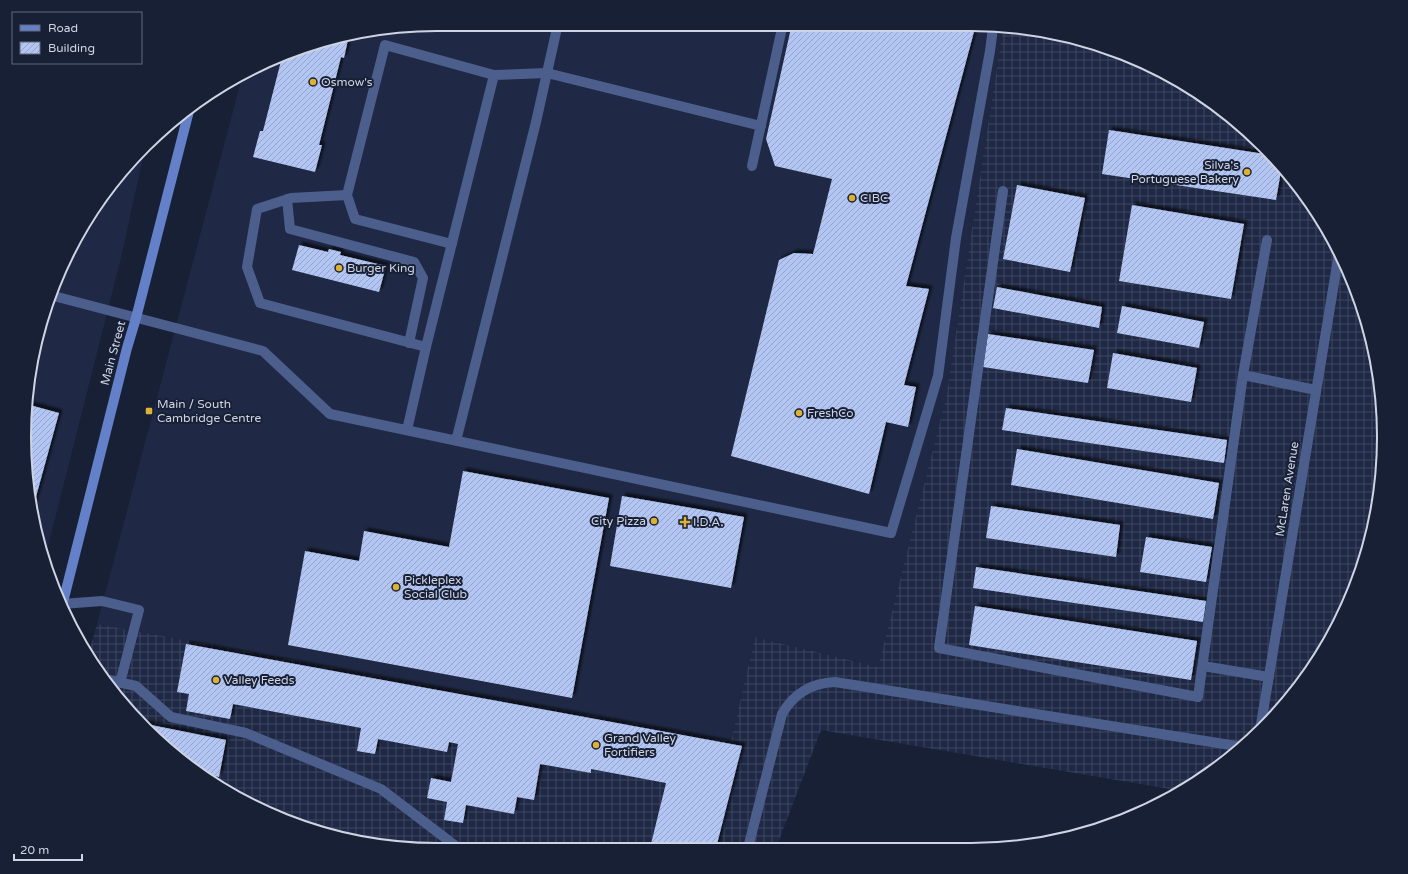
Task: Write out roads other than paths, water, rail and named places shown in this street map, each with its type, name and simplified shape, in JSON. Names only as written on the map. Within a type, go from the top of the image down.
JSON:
[{"type":"main road","name":"Main Street","points":[[64,597],[186,119]]},
{"type":"street","points":[[456,441],[536,122],[556,31]]},
{"type":"street","points":[[752,166],[781,31]]},
{"type":"street","points":[[56,297],[263,351],[330,414],[891,532],[938,376],[956,238],[993,32]]},
{"type":"street","points":[[452,244],[355,219],[347,195],[385,45],[494,75],[547,73],[761,126]]},
{"type":"street","points":[[407,430],[426,347],[494,75]]},
{"type":"street","points":[[1003,191],[939,648],[1198,697],[1243,375],[1267,240]]},
{"type":"street","points":[[347,195],[287,199],[257,209],[247,267],[260,303],[426,347]]},
{"type":"street","points":[[287,199],[290,229],[414,262],[423,278],[409,343]]},
{"type":"street","name":"McLaren Avenue","points":[[1262,720],[1337,262]]},
{"type":"street","points":[[1243,375],[1316,390]]},
{"type":"street","points":[[68,605],[102,602],[139,610],[120,683]]},
{"type":"street","points":[[1203,666],[1269,677]]},
{"type":"street","points":[[113,681],[136,686],[171,717],[246,733],[381,789],[452,843]]},
{"type":"street","points":[[749,843],[782,714],[795,696],[814,685],[824,683],[835,682],[1233,746]]},
{"type":"place","name":"Osmow's","points":[[313,82]]},
{"type":"place","name":"Silva's Portuguese Bakery","points":[[1247,172]]},
{"type":"place","name":"CIBC","points":[[852,198]]},
{"type":"place","name":"Burger King","points":[[339,268]]},
{"type":"place","name":"Main / South Cambridge Centre","points":[[149,411]]},
{"type":"place","name":"FreshCo","points":[[799,413]]},
{"type":"place","name":"City Pizza","points":[[654,521]]},
{"type":"place","name":"I.D.A.","points":[[685,522]]},
{"type":"place","name":"Pickleplex Social Club","points":[[396,587]]},
{"type":"place","name":"Valley Feeds","points":[[216,680]]},
{"type":"place","name":"Grand Valley Fortifiers","points":[[596,745]]}]
